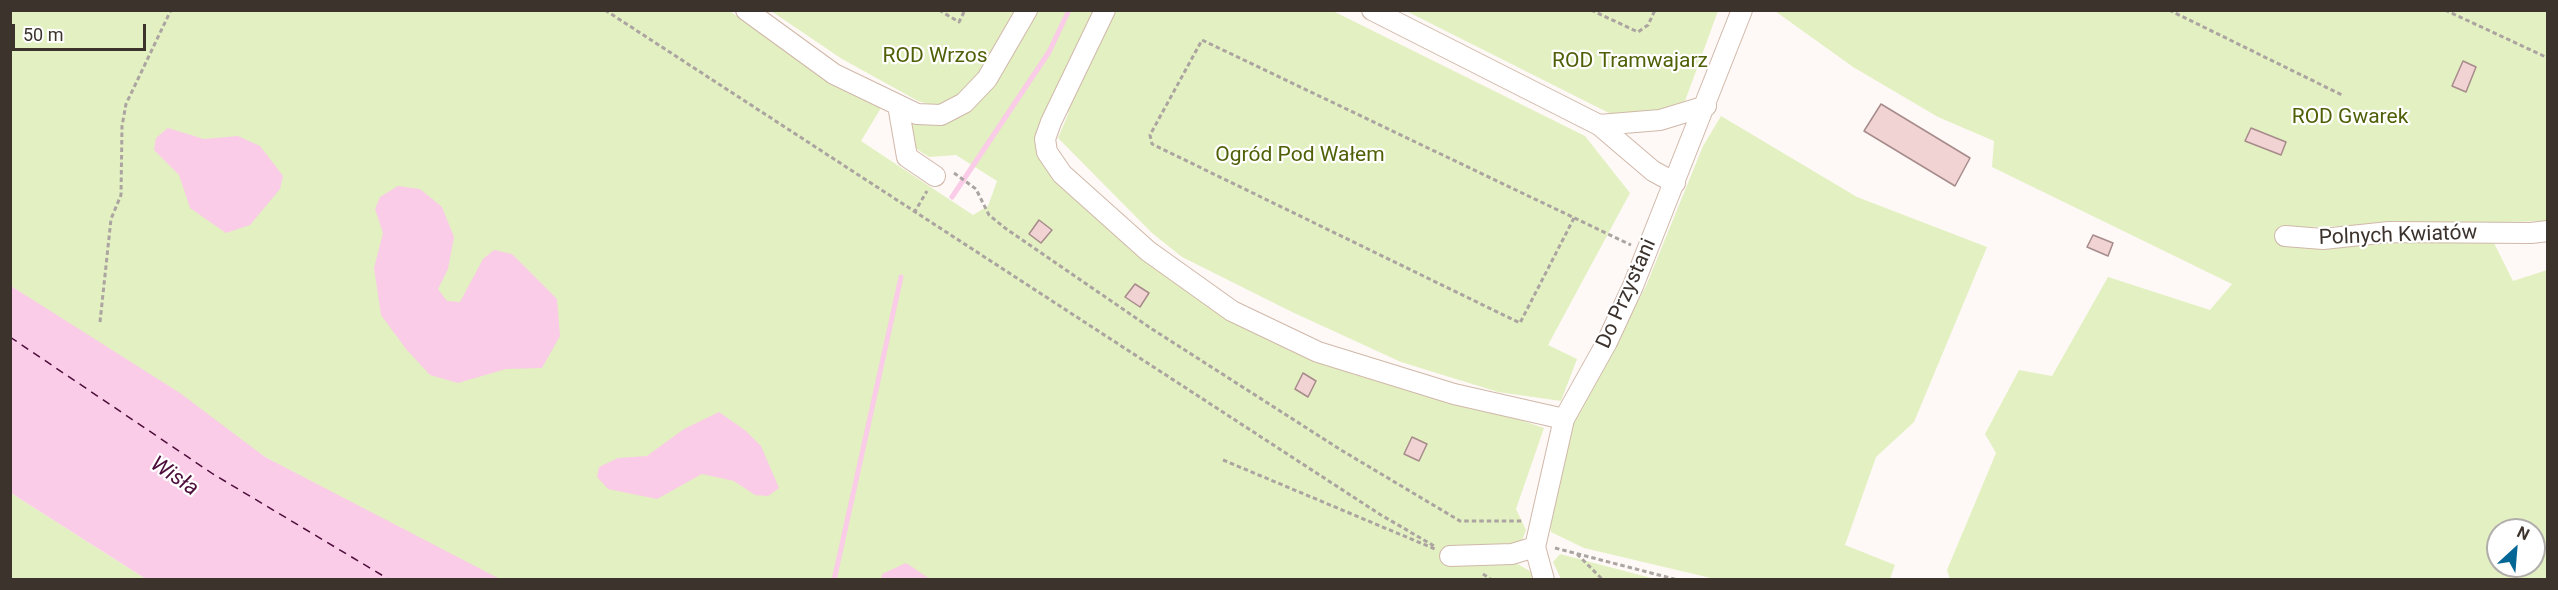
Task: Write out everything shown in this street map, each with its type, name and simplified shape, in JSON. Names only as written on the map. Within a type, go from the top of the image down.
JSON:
[{"type":"street","points":[[746,10],[834,74],[917,114],[941,115],[964,103],[987,79],[1027,10]]},
{"type":"street","points":[[1105,10],[1051,122],[1045,139],[1047,152],[1062,174],[1148,251],[1232,311],[1318,352],[1454,394],[1564,419]]},
{"type":"street","points":[[1372,10],[1599,125],[1653,171],[1675,183]]},
{"type":"street","name":"Do Przystani","points":[[1544,579],[1535,547],[1564,419],[1607,342],[1646,253],[1742,10]]},
{"type":"street","points":[[898,105],[907,157],[939,178]]},
{"type":"street","points":[[1599,125],[1660,120],[1706,106]]},
{"type":"street","name":"Polnych Kwiatów","points":[[2285,236],[2324,239],[2389,232],[2531,234],[2547,231]]},
{"type":"street","points":[[1450,556],[1512,554],[1535,547]]},
{"type":"path","points":[[100,322],[111,219],[121,195],[122,126],[126,104],[171,10]]},
{"type":"path","points":[[605,10],[1381,515],[1450,556]]},
{"type":"path","points":[[939,10],[959,22],[965,10]]},
{"type":"path","points":[[1592,10],[1638,32],[1648,25],[1655,10]]},
{"type":"path","points":[[2169,10],[2343,96]]},
{"type":"path","points":[[2445,10],[2547,58]]},
{"type":"path","points":[[1574,218],[1520,323],[1152,144],[1150,135],[1202,40],[1574,218],[1646,253]]},
{"type":"path","points":[[914,213],[939,178],[976,189],[988,215],[1152,329],[1341,450],[1460,521],[1540,521]]},
{"type":"path","points":[[1223,460],[1450,556]]},
{"type":"path","points":[[1535,547],[1576,553],[1678,579]]},
{"type":"path","points":[[1576,553],[1603,579]]},
{"type":"path","points":[[1482,573],[1492,579]]},
{"type":"green space","points":[[10,11],[730,11],[828,82],[881,108],[861,141],[973,215],[988,206],[997,181],[956,155],[929,157],[909,144],[910,119],[946,120],[1033,11],[1097,11],[1035,144],[1061,182],[1210,306],[1352,374],[1494,411],[1544,428],[1516,509],[1526,530],[1514,562],[1544,579],[492,579],[265,457],[11,286]]},
{"type":"green space","name":"ROD Wrzos","points":[[771,11],[1017,11],[969,92],[939,107],[918,101],[842,59]]},
{"type":"green space","name":"Ogród Pod Wałem","points":[[1115,11],[1333,11],[1585,136],[1630,193],[1548,345],[1577,359],[1561,401],[1498,392],[1401,362],[1292,312],[1182,257],[1152,233],[1058,138],[1069,112],[1067,110]]},
{"type":"green space","name":"ROD Tramwajarz","points":[[1406,11],[1718,11],[1685,101],[1641,115],[1611,114]]},
{"type":"green space","name":"ROD Gwarek","points":[[1775,11],[2547,11],[2547,221],[2310,227],[2307,245],[2492,239],[2513,281],[2547,270],[2547,579],[1950,579],[1947,570],[1996,453],[1985,434],[2019,370],[2052,376],[2108,277],[2210,310],[2232,284],[1992,167],[1994,141],[1938,117],[1853,67]]},
{"type":"green space","points":[[1721,116],[1857,197],[1987,247],[1914,422],[1876,457],[1845,545],[1895,565],[1890,579],[1715,579],[1584,548],[1551,532],[1548,518],[1570,429],[1646,286],[1703,146]]},
{"type":"green space","points":[[11,493],[146,579],[11,579]]},
{"type":"green space","points":[[1560,554],[1655,579],[1561,579],[1553,562]]},
{"type":"water","points":[[168,128],[204,139],[238,136],[260,146],[283,176],[280,189],[250,225],[226,233],[190,208],[179,175],[154,150],[156,138]]},
{"type":"water","points":[[398,186],[420,189],[442,207],[454,237],[448,269],[438,289],[447,301],[460,302],[483,259],[494,250],[512,254],[557,299],[560,336],[542,368],[506,369],[458,383],[430,375],[406,349],[381,315],[374,268],[383,233],[375,209],[380,197]]},
{"type":"water","name":"Wisła","points":[[11,286],[180,393],[265,457],[500,579],[146,579],[11,493]]},
{"type":"water","points":[[719,412],[746,431],[761,446],[779,488],[768,496],[755,495],[734,481],[702,474],[657,499],[608,489],[597,477],[599,467],[618,458],[647,456],[684,429]]},
{"type":"water","points":[[906,563],[930,579],[881,579],[882,574]]},
{"type":"building","points":[[2463,61],[2476,67],[2466,92],[2452,86]]},
{"type":"building","points":[[1881,104],[1970,158],[1955,186],[1864,131]]},
{"type":"building","points":[[2251,128],[2286,142],[2281,155],[2245,141]]},
{"type":"building","points":[[1039,220],[1052,230],[1041,243],[1029,234]]},
{"type":"building","points":[[2093,235],[2113,243],[2108,256],[2087,247]]},
{"type":"building","points":[[1135,284],[1149,293],[1140,307],[1125,297]]},
{"type":"building","points":[[1303,373],[1316,381],[1308,397],[1295,389]]},
{"type":"building","points":[[1412,437],[1427,444],[1419,461],[1404,454]]},
{"type":"waterway","points":[[952,197],[1049,52],[1069,10]]},
{"type":"waterway","points":[[834,580],[901,277]]},
{"type":"ferry route","points":[[10,337],[213,474],[390,580]]}]
